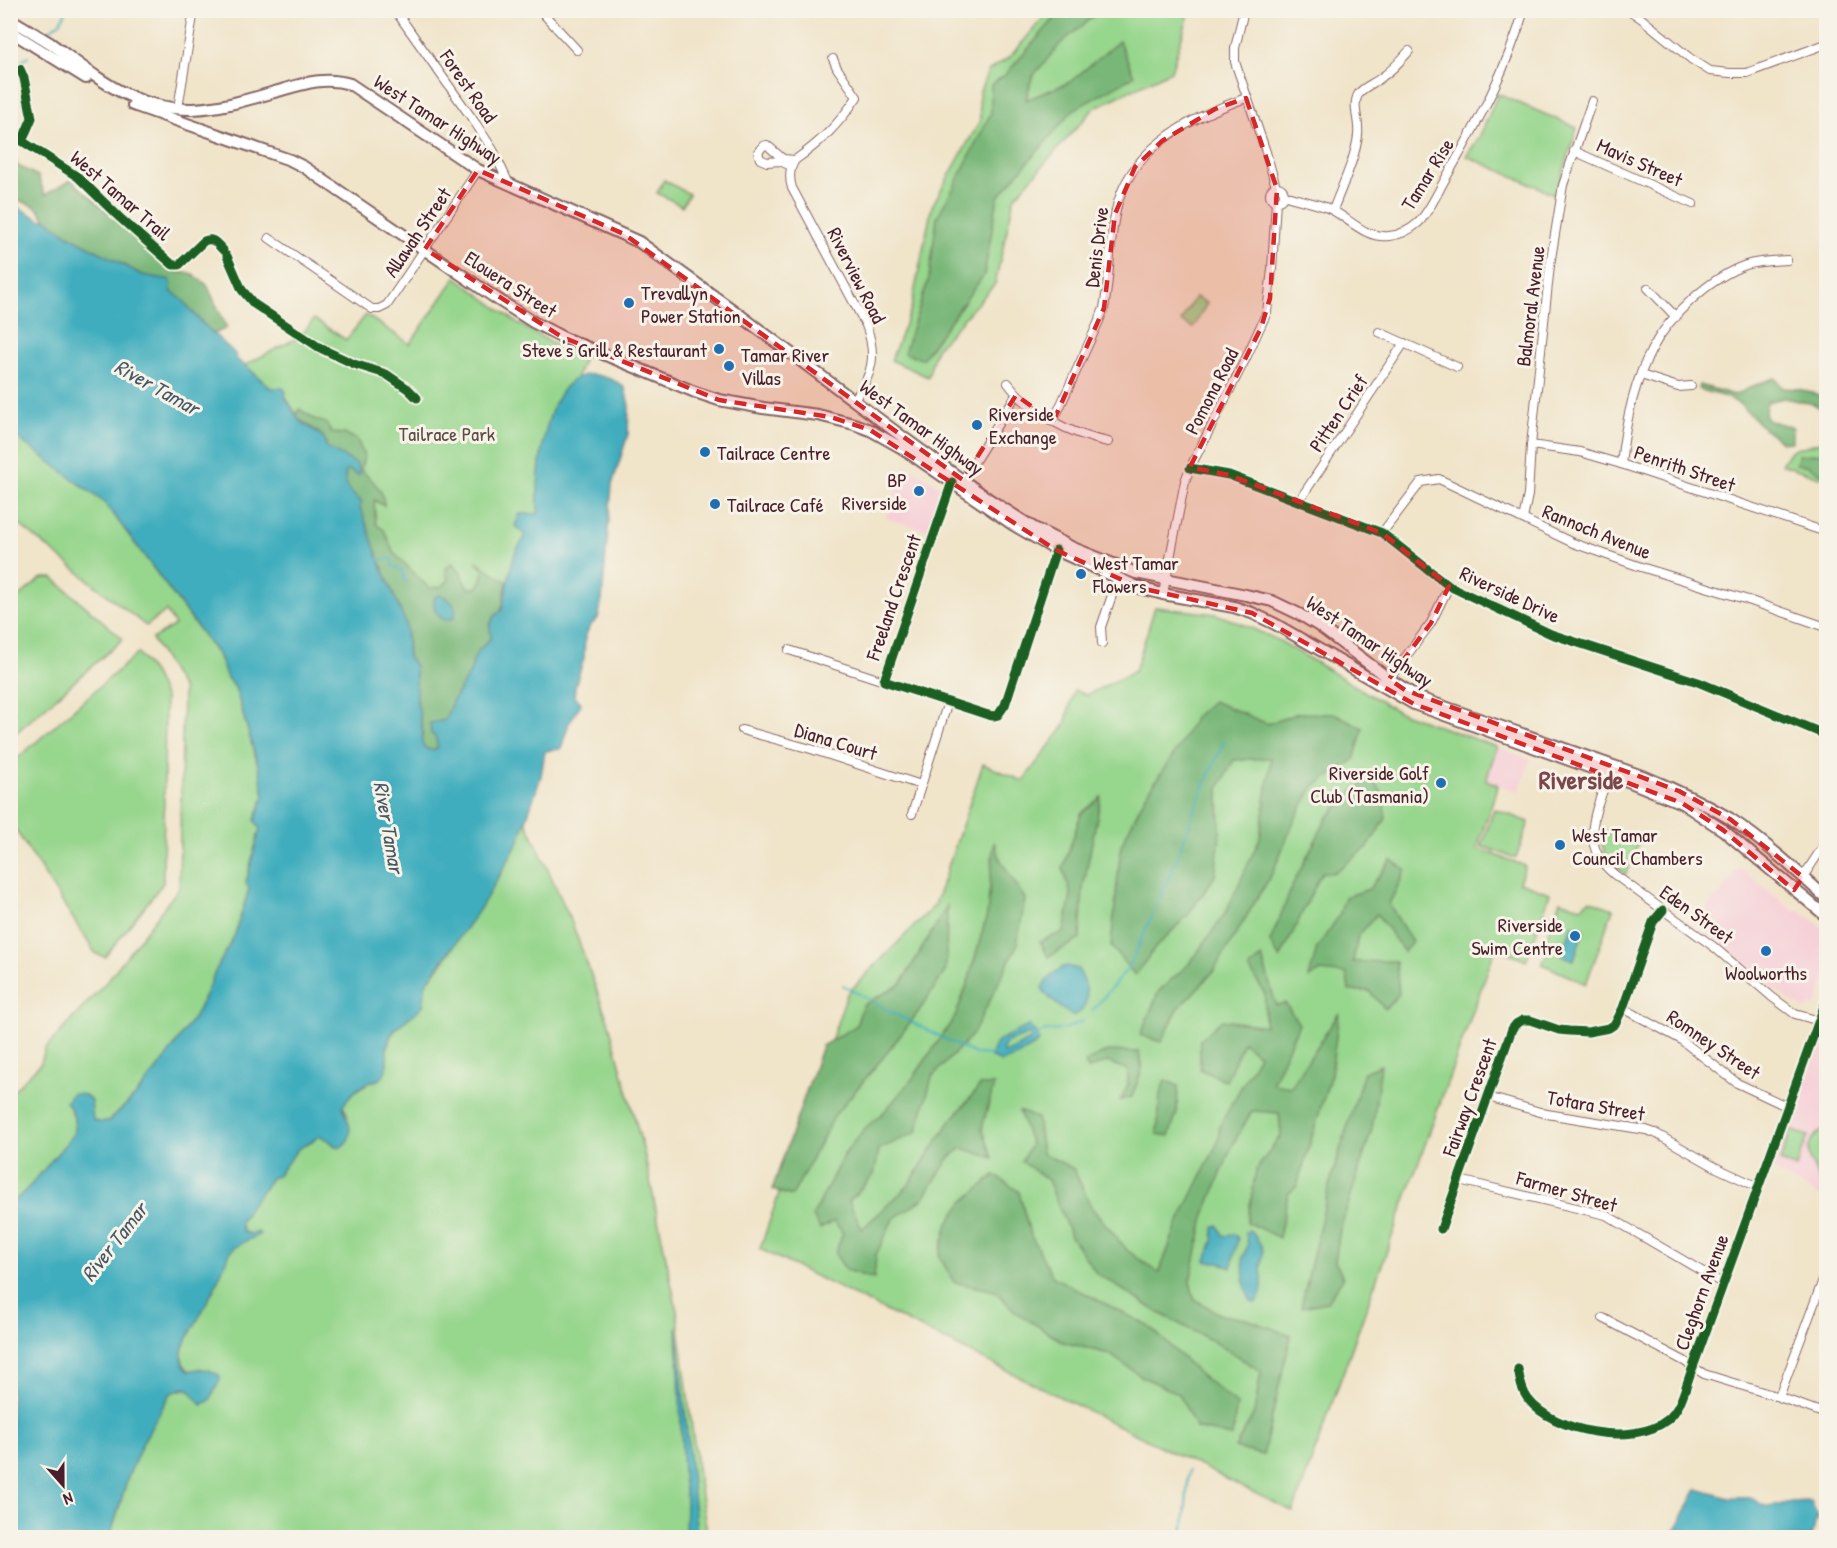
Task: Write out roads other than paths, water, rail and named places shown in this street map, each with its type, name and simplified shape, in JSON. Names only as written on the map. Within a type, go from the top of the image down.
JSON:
[{"type":"highway","name":"West Tamar Highway","points":[[10,19],[49,43],[102,82],[149,103],[178,108],[224,105],[315,81],[335,80],[356,88],[483,172],[639,242],[856,401],[1012,524],[1056,550],[1140,588],[1252,613],[1414,704],[1659,792],[1702,815],[1723,830],[1827,916]]},
{"type":"highway","name":"Elouera Street","points":[[10,32],[117,98],[304,166],[514,310],[578,344],[719,400],[849,422]]},
{"type":"highway","points":[[849,422],[856,401]]},
{"type":"highway","name":"West Tamar Highway","points":[[849,422],[870,430],[902,448],[1062,543],[1136,573],[1272,601],[1320,626],[1389,679],[1419,698],[1679,791],[1739,825],[1827,898]]},
{"type":"highway","points":[[1794,890],[1803,877]]},
{"type":"street","points":[[178,108],[194,10]]},
{"type":"street","name":"Forest Road","points":[[395,10],[476,124],[498,160],[509,184]]},
{"type":"street","points":[[540,10],[577,50]]},
{"type":"street","points":[[1244,10],[1234,56],[1276,187]]},
{"type":"street","name":"Tamar Rise","points":[[1284,195],[1333,210],[1363,231],[1378,236],[1402,233],[1418,223],[1473,130],[1507,57],[1524,10]]},
{"type":"street","points":[[1629,10],[1691,59],[1710,71],[1730,74],[1747,73],[1827,44]]},
{"type":"street","points":[[1333,210],[1358,136],[1356,99],[1362,91],[1389,72],[1409,51]]},
{"type":"street","name":"Riverview Road","points":[[832,59],[859,94],[844,118],[793,163],[790,181],[870,336],[873,358],[871,370],[856,401]]},
{"type":"street","name":"Denis Drive","points":[[1053,422],[1104,308],[1115,214],[1119,195],[1125,183],[1147,153],[1162,141],[1215,109],[1246,98]]},
{"type":"street","name":"Balmoral Avenue","points":[[1523,519],[1528,495],[1550,265],[1563,185],[1592,101]]},
{"type":"street","name":"Mavis Street","points":[[1574,151],[1693,204]]},
{"type":"street","name":"Allawah Street","points":[[269,238],[372,309],[379,309],[387,305],[425,249],[483,172],[494,169],[498,160]]},
{"type":"street","points":[[1276,187],[1282,189],[1284,195],[1282,199],[1276,201],[1272,199],[1270,192],[1276,187]]},
{"type":"street","name":"Pomona Road","points":[[1163,594],[1184,487],[1190,468],[1267,312],[1276,201]]},
{"type":"street","points":[[1621,464],[1624,432],[1641,375],[1652,349],[1664,330],[1702,292],[1729,272],[1748,265],[1787,260]]},
{"type":"street","points":[[1648,288],[1676,317]]},
{"type":"street","points":[[1379,332],[1457,367]]},
{"type":"street","name":"Pitten Crief","points":[[1299,501],[1404,343]]},
{"type":"street","points":[[1641,375],[1678,387],[1692,386]]},
{"type":"street","points":[[1008,383],[1016,394],[1053,422],[1091,438],[1108,442]]},
{"type":"street","name":"Freeland Crescent","points":[[1016,394],[957,481],[884,681],[993,716],[998,715],[1002,711],[1056,550]]},
{"type":"street","name":"Penrith Street","points":[[1531,445],[1580,452],[1621,464],[1827,532]]},
{"type":"street","name":"Riverside Drive","points":[[1190,468],[1229,475],[1382,533],[1449,586],[1551,634],[1693,680],[1827,735]]},
{"type":"street","name":"Rannoch Avenue","points":[[1382,533],[1421,482],[1446,481],[1573,543],[1827,627]]},
{"type":"street","points":[[1102,643],[1101,627],[1118,578]]},
{"type":"street","points":[[1389,679],[1431,623],[1449,586]]},
{"type":"street","points":[[789,650],[884,681]]},
{"type":"street","points":[[912,814],[948,702]]},
{"type":"street","name":"Diana Court","points":[[742,730],[811,749],[921,785]]},
{"type":"street","name":"Eden Street","points":[[1609,774],[1592,828],[1597,855],[1608,870],[1735,963],[1772,998],[1795,1014],[1819,1023]]},
{"type":"street","points":[[1803,877],[1827,842]]},
{"type":"street","name":"Fairway Crescent","points":[[1441,1228],[1512,1029],[1523,1020],[1530,1020],[1559,1030],[1588,1032],[1601,1031],[1615,1024],[1623,1008],[1653,922],[1662,910]]},
{"type":"street","name":"Cleghorn Avenue","points":[[1518,1369],[1523,1393],[1537,1409],[1591,1431],[1630,1434],[1653,1428],[1673,1414],[1693,1367],[1827,1001]]},
{"type":"street","name":"Romney Street","points":[[1623,1008],[1680,1039],[1737,1083],[1788,1107]]},
{"type":"street","name":"Totara Street","points":[[1488,1097],[1555,1116],[1655,1133],[1717,1168],[1758,1187]]},
{"type":"street","name":"Farmer Street","points":[[1459,1180],[1606,1215],[1722,1283]]},
{"type":"street","points":[[1779,1397],[1827,1272]]},
{"type":"street","points":[[1603,1318],[1704,1374],[1827,1414]]},
{"type":"water","name":"River Tamar","points":[[11,193],[17,207],[41,220],[46,219],[68,235],[142,275],[171,280],[171,291],[183,300],[199,320],[236,355],[237,360],[270,388],[283,388],[286,392],[285,397],[299,420],[323,437],[327,448],[357,464],[360,474],[346,471],[346,486],[362,502],[359,507],[406,624],[408,657],[415,666],[422,741],[429,750],[436,749],[438,746],[435,736],[431,734],[430,723],[445,720],[453,700],[471,671],[478,651],[491,638],[490,625],[494,617],[502,610],[512,562],[524,539],[524,534],[515,526],[520,514],[538,514],[541,453],[546,428],[564,388],[578,377],[596,375],[612,379],[625,388],[629,406],[628,434],[612,485],[602,600],[598,618],[590,626],[585,637],[584,658],[575,686],[574,698],[581,704],[569,723],[560,749],[545,751],[541,776],[519,841],[481,907],[425,985],[424,1004],[391,1036],[387,1046],[387,1067],[384,1075],[360,1087],[343,1106],[350,1128],[349,1139],[339,1148],[320,1136],[298,1149],[277,1176],[271,1178],[240,1223],[243,1232],[260,1234],[233,1248],[230,1252],[214,1289],[182,1350],[182,1360],[187,1369],[190,1371],[209,1370],[220,1376],[220,1380],[210,1400],[202,1405],[190,1390],[183,1388],[170,1394],[143,1442],[128,1477],[110,1537],[11,1537],[11,1204],[30,1186],[73,1135],[74,1117],[66,1101],[73,1093],[85,1095],[91,1101],[93,1120],[109,1121],[135,1096],[166,1058],[198,1011],[235,934],[249,889],[246,883],[260,828],[255,821],[264,796],[260,772],[235,687],[227,678],[219,656],[105,503],[11,433]]},
{"type":"water","points":[[440,595],[453,604],[454,618],[445,620],[437,613],[434,600]]},
{"type":"water","points":[[1572,925],[1584,929],[1574,960],[1562,956]]},
{"type":"water","points":[[1066,966],[1078,969],[1087,995],[1083,1007],[1072,1016],[1051,999],[1042,988],[1052,975]]},
{"type":"water","points":[[1029,1025],[1032,1030],[1036,1031],[1039,1041],[1036,1044],[1017,1056],[1001,1062],[991,1057],[992,1050],[1000,1040]],"holes":[[[1030,1034],[1031,1040],[1011,1051],[1003,1053],[1007,1042]]]},
{"type":"water","points":[[1218,1225],[1223,1235],[1235,1234],[1238,1239],[1231,1268],[1221,1262],[1206,1260],[1213,1241],[1214,1228]]},
{"type":"water","points":[[1249,1230],[1258,1241],[1263,1253],[1262,1291],[1255,1303],[1250,1300],[1244,1282],[1243,1257],[1248,1245],[1246,1232]]},
{"type":"water","points":[[677,1327],[697,1537],[685,1537],[686,1501]]},
{"type":"water","points":[[1697,1489],[1729,1498],[1753,1498],[1768,1507],[1811,1501],[1817,1515],[1812,1537],[1672,1537]]},
{"type":"waterway","points":[[46,33],[60,22],[67,10]]},
{"type":"waterway","points":[[10,72],[28,56]]},
{"type":"waterway","points":[[379,560],[391,558],[392,566],[402,570],[405,582],[407,582]]},
{"type":"waterway","points":[[1092,1011],[1129,967],[1176,861],[1201,793],[1224,741]]},
{"type":"waterway","points":[[843,985],[975,1054],[991,1055]]},
{"type":"waterway","points":[[1038,1036],[1041,1032],[1065,1029],[1083,1021]]},
{"type":"waterway","points":[[1183,1538],[1189,1470]]},
{"type":"place","name":"Trevallyn Power Station","points":[[629,303]]},
{"type":"place","name":"Steve's Grill & Restaurant","points":[[719,349]]},
{"type":"place","name":"Tamar River Villas","points":[[729,366]]},
{"type":"place","name":"Riverside Exchange","points":[[977,425]]},
{"type":"place","name":"Tailrace Centre","points":[[705,452]]},
{"type":"place","name":"BP Riverside","points":[[919,491]]},
{"type":"place","name":"Tailrace Café","points":[[715,504]]},
{"type":"place","name":"West Tamar Flowers","points":[[1081,574]]},
{"type":"place","name":"Riverside Golf Club (Tasmania)","points":[[1441,783]]},
{"type":"place","name":"West Tamar Council Chambers","points":[[1560,845]]},
{"type":"place","name":"Riverside Swim Centre","points":[[1575,936]]},
{"type":"place","name":"Woolworths","points":[[1766,951]]},
{"type":"district","name":"Riverside","points":[[1581,779]]},
{"type":"park label","name":"Tailrace Park","points":[[447,433]]}]
